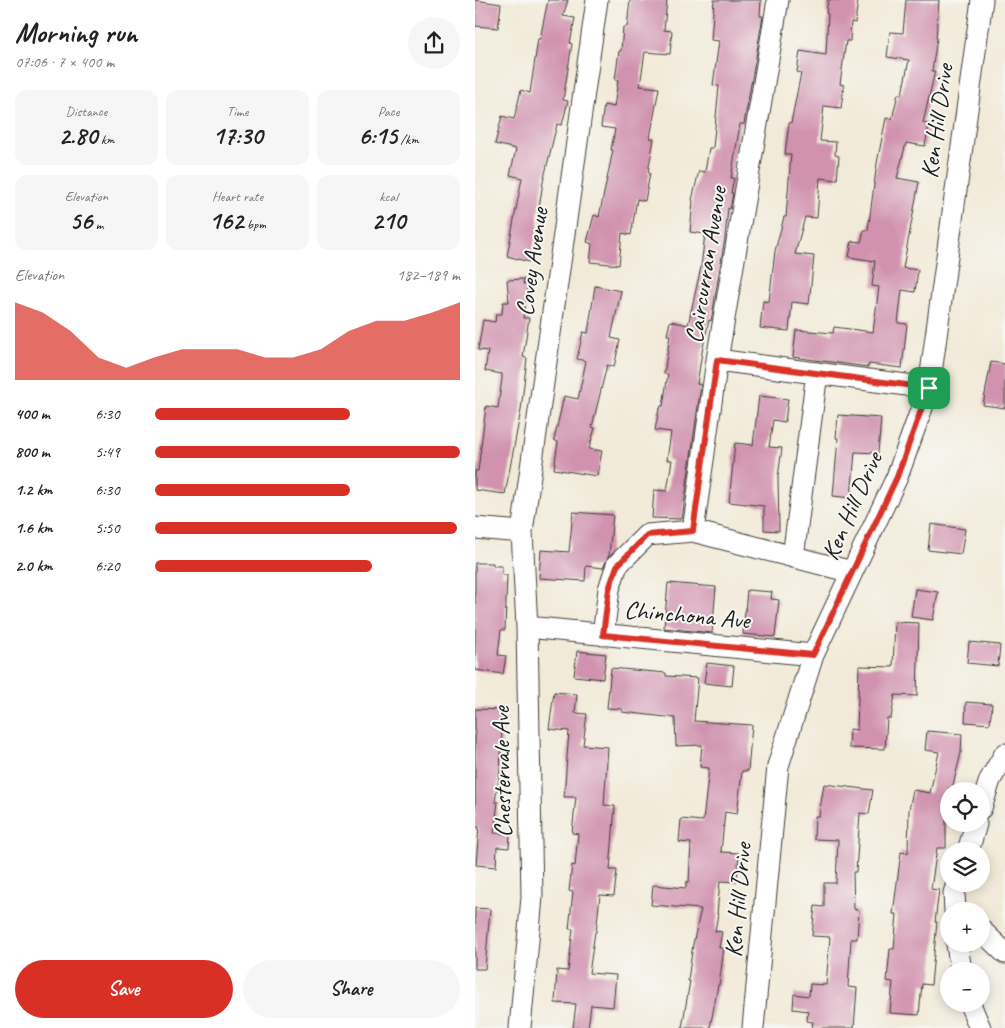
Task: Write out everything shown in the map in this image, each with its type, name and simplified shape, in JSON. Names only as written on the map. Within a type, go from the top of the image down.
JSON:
[{"type":"street","name":"Covey Avenue","points":[[522,532],[597,0]]},
{"type":"street","name":"Caircurran Avenue","points":[[778,0],[717,360],[929,388]]},
{"type":"street","name":"Ken Hill Drive","points":[[753,1028],[778,766],[813,655],[897,477],[929,388],[982,0]]},
{"type":"street","points":[[693,531],[717,360]]},
{"type":"street","points":[[793,557],[817,373]]},
{"type":"street","points":[[475,528],[522,532]]},
{"type":"street","points":[[603,635],[609,589],[617,566],[647,535],[693,531],[852,572]]},
{"type":"street","name":"Chestervale Ave","points":[[520,1028],[532,897],[527,628],[522,532]]},
{"type":"street","name":"Chinchona Ave","points":[[527,628],[813,655]]},
{"type":"street","points":[[989,782],[1005,754]]},
{"type":"street","points":[[990,939],[1005,953]]},
{"type":"street","points":[[973,1012],[980,1028]]},
{"type":"building","points":[[475,0],[501,4],[498,28],[475,26]]},
{"type":"building","points":[[548,0],[568,0],[563,16],[575,18],[563,100],[568,101],[562,125],[557,124],[543,182],[538,214],[539,225],[529,262],[507,256],[522,178],[510,175],[516,149],[495,144],[502,116],[514,119],[521,90],[530,93],[538,39],[540,39]]},
{"type":"building","points":[[630,0],[667,0],[664,30],[672,31],[670,54],[645,52],[640,86],[659,88],[650,138],[654,139],[648,172],[650,173],[645,201],[637,199],[631,235],[622,233],[619,265],[590,262],[592,244],[587,242],[594,215],[599,217],[613,150],[611,150],[615,129],[601,127],[604,105],[614,107],[618,80],[615,80],[619,51],[621,51],[623,27],[627,27]]},
{"type":"building","points":[[714,0],[761,0],[760,16],[763,16],[744,124],[740,124],[731,178],[734,178],[731,193],[733,193],[730,209],[728,208],[711,321],[709,320],[702,352],[697,384],[701,385],[682,519],[652,518],[654,490],[667,491],[672,460],[667,460],[671,432],[655,430],[659,409],[663,406],[668,374],[664,374],[670,335],[667,335],[670,321],[688,325],[701,267],[705,234],[690,232],[692,200],[699,171],[705,172],[709,148],[713,148],[719,86],[713,85],[719,41],[711,40]]},
{"type":"building","points":[[828,0],[858,0],[855,23],[851,22],[850,41],[846,41],[840,84],[844,85],[841,108],[824,106],[820,141],[836,142],[835,155],[839,156],[837,180],[820,178],[817,218],[805,217],[795,254],[814,256],[809,304],[792,302],[789,331],[760,328],[763,301],[769,302],[775,251],[784,217],[786,217],[791,154],[785,154],[789,123],[791,123],[801,73],[797,72],[800,51],[826,55],[828,14],[826,13]]},
{"type":"building","points":[[906,0],[939,0],[937,38],[932,71],[935,71],[923,123],[929,124],[925,146],[906,143],[897,178],[919,182],[903,268],[918,270],[915,292],[902,290],[898,323],[907,324],[902,368],[869,364],[868,367],[793,357],[796,330],[833,333],[834,327],[873,332],[879,287],[872,286],[875,261],[849,257],[852,241],[861,242],[864,230],[868,230],[877,163],[886,118],[892,119],[898,94],[902,94],[909,60],[887,57],[890,32],[903,33]]},
{"type":"building","points":[[524,279],[523,284],[528,283],[523,318],[529,318],[523,357],[527,358],[521,410],[505,494],[475,490],[475,471],[478,471],[486,406],[498,408],[502,379],[502,374],[485,371],[488,351],[478,350],[483,320],[495,322],[496,314],[502,314],[503,302],[509,302],[507,280]]},
{"type":"building","points":[[595,286],[621,291],[611,338],[620,340],[614,367],[607,365],[592,427],[595,428],[589,449],[602,451],[597,476],[554,469],[558,442],[554,440],[564,396],[578,399],[586,361],[577,359],[583,332],[588,333]]},
{"type":"building","points":[[991,362],[1005,364],[1005,408],[983,405]]},
{"type":"building","points":[[759,396],[788,399],[785,422],[773,420],[769,447],[782,448],[778,477],[779,531],[764,530],[764,506],[729,502],[735,443],[753,445]]},
{"type":"building","points":[[838,415],[881,418],[878,453],[855,452],[851,498],[833,496]]},
{"type":"building","points":[[573,512],[613,515],[609,555],[603,568],[586,566],[585,581],[539,578],[541,550],[569,552]]},
{"type":"building","points":[[931,524],[965,529],[961,554],[928,550]]},
{"type":"building","points":[[475,563],[493,563],[493,566],[502,566],[502,575],[507,575],[505,630],[501,630],[498,655],[506,656],[503,674],[475,670]]},
{"type":"building","points":[[668,583],[716,587],[712,633],[664,628]]},
{"type":"building","points":[[915,589],[938,592],[933,620],[911,617]]},
{"type":"building","points":[[747,590],[772,592],[771,599],[779,600],[775,637],[743,634]]},
{"type":"building","points":[[895,622],[919,623],[917,696],[895,695],[891,718],[887,718],[885,749],[849,748],[850,729],[857,730],[859,666],[893,667]]},
{"type":"building","points":[[969,642],[1000,645],[998,666],[967,663]]},
{"type":"building","points":[[577,651],[606,654],[603,679],[574,676]]},
{"type":"building","points":[[707,663],[734,666],[732,686],[704,683]]},
{"type":"building","points":[[611,668],[666,673],[666,676],[698,678],[694,721],[752,725],[748,771],[742,771],[737,814],[725,812],[721,852],[739,853],[737,882],[720,881],[715,931],[722,932],[719,948],[724,948],[710,1028],[682,1028],[690,981],[688,981],[693,944],[701,909],[651,905],[653,885],[686,888],[686,882],[689,882],[691,843],[679,842],[681,819],[703,821],[709,768],[700,767],[702,745],[676,746],[675,718],[622,712],[622,709],[607,708]]},
{"type":"building","points":[[554,692],[577,694],[575,713],[587,714],[583,745],[608,747],[604,805],[615,806],[610,870],[617,870],[614,896],[600,895],[589,973],[616,975],[613,1007],[591,1005],[588,1028],[573,1028],[576,1004],[555,1003],[557,970],[568,971],[573,929],[569,929],[573,892],[569,891],[572,865],[575,866],[578,834],[572,833],[576,797],[564,797],[569,731],[549,729]]},
{"type":"building","points":[[966,702],[992,704],[990,724],[965,722]]},
{"type":"building","points":[[475,709],[503,710],[500,771],[495,802],[498,802],[494,833],[510,834],[509,848],[497,847],[496,867],[476,865],[479,827],[475,827]]},
{"type":"building","points":[[927,731],[962,734],[961,753],[954,782],[940,782],[940,832],[946,832],[946,842],[940,842],[940,848],[937,848],[931,889],[939,890],[931,985],[922,984],[919,1015],[890,1013],[893,982],[887,981],[890,949],[894,949],[897,914],[893,914],[901,852],[908,853],[909,810],[913,790],[930,793],[939,752],[925,750]]},
{"type":"building","points":[[824,784],[873,790],[869,814],[860,813],[856,872],[853,872],[854,909],[859,910],[857,939],[851,939],[848,987],[857,988],[854,1028],[812,1028],[813,1022],[807,1021],[808,1011],[793,1009],[794,994],[809,996],[810,984],[826,985],[830,937],[812,936],[815,906],[824,907],[824,883],[836,883],[838,840],[814,839],[815,816],[819,816]]},
{"type":"building","points":[[475,908],[490,909],[485,969],[475,969]]},
{"type":"route","points":[[717,360],[929,388],[897,477],[813,655],[603,635],[609,589],[617,566],[647,535],[693,531],[717,360]]}]
